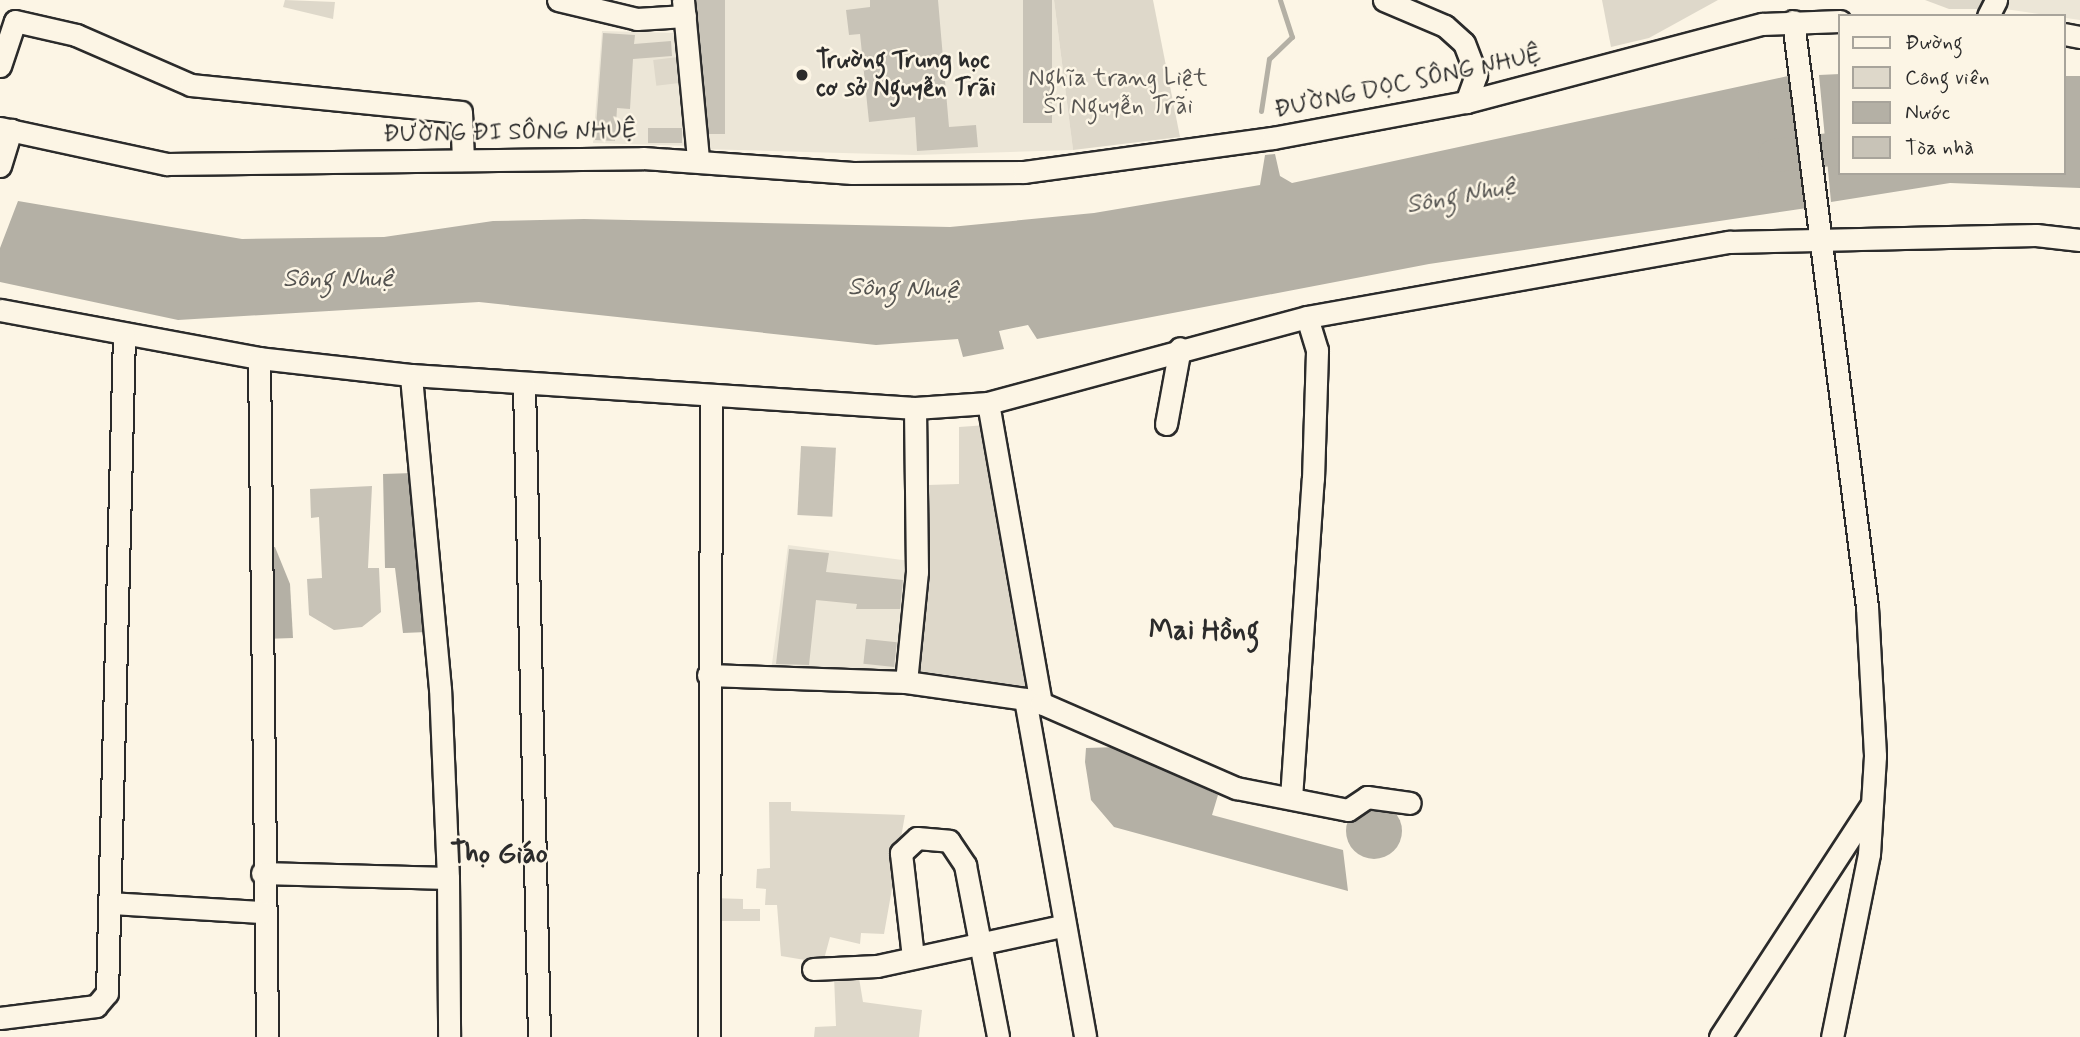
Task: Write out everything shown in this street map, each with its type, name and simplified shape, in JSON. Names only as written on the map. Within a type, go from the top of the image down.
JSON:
[{"type":"street","points":[[558,0],[637,19],[684,8],[698,160]]},
{"type":"street","points":[[1384,0],[1445,26],[1464,43],[1476,75],[1466,102]]},
{"type":"street","points":[[0,66],[15,21],[76,35],[191,85],[377,109],[461,112],[463,160]]},
{"type":"street","points":[[1793,21],[1867,607],[1872,804],[1869,855],[1832,1037]]},
{"type":"street","name":"ĐƯỜNG DỌC SÔNG NHUỆ","points":[[1024,172],[1273,138],[1466,102],[1762,24],[1839,21]]},
{"type":"street","points":[[2,161],[6,129]]},
{"type":"street","name":"ĐƯỜNG ĐI SÔNG NHUỆ","points":[[6,129],[167,164],[698,160],[852,173],[1024,172]]},
{"type":"street","points":[[0,310],[124,336],[259,358],[524,386],[915,408],[988,403],[1180,348],[1307,317],[1729,242],[2080,240]]},
{"type":"street","points":[[1291,798],[1313,479],[1317,350],[1307,317]]},
{"type":"street","points":[[0,1018],[104,1001],[110,904],[124,336]]},
{"type":"street","points":[[1166,424],[1180,348]]},
{"type":"street","points":[[259,358],[262,873],[268,1037]]},
{"type":"street","points":[[411,374],[440,689],[447,878],[449,1037]]},
{"type":"street","points":[[524,386],[539,1037]]},
{"type":"street","points":[[709,1037],[708,675],[711,397]]},
{"type":"street","points":[[988,403],[1033,701],[1062,926],[1085,1037]]},
{"type":"street","points":[[906,682],[917,572],[915,408]]},
{"type":"street","points":[[708,675],[906,682],[1033,701],[1215,781],[1348,810],[1367,797],[1410,803]]},
{"type":"street","points":[[1720,1037],[1872,804]]},
{"type":"street","points":[[914,957],[901,853],[917,838],[949,841],[959,850],[976,942],[998,1037]]},
{"type":"street","points":[[262,873],[447,878]]},
{"type":"street","points":[[110,904],[263,912]]},
{"type":"street","points":[[813,969],[914,957],[1062,926]]},
{"type":"shaded area","points":[[690,0],[1054,0],[1073,150],[915,155],[704,149]]},
{"type":"shaded area","points":[[2009,0],[2080,0],[2080,20],[2066,18],[2066,14],[2039,14],[2005,9]]},
{"type":"shaded area","points":[[602,31],[678,33],[691,146],[593,143]]},
{"type":"shaded area","points":[[788,545],[910,561],[903,678],[771,671]]},
{"type":"green space","points":[[285,0],[335,2],[333,19],[283,7]]},
{"type":"green space","name":"Nghĩa trang Liệt Sĩ Nguyễn Trãi","points":[[1054,0],[1153,0],[1180,137],[1073,150]]},
{"type":"green space","points":[[1602,0],[1718,0],[1649,38],[1611,47]]},
{"type":"green space","points":[[1925,0],[2002,0],[2005,9],[1949,9]]},
{"type":"green space","points":[[678,57],[681,83],[656,86],[653,60]]},
{"type":"green space","points":[[987,425],[1026,693],[914,678],[928,485],[959,484],[959,427]]},
{"type":"green space","points":[[769,802],[791,802],[791,811],[905,815],[884,934],[861,933],[860,944],[830,937],[823,963],[781,956],[777,905],[765,905],[766,889],[756,888],[757,869],[770,868]]},
{"type":"green space","points":[[712,898],[743,899],[743,909],[760,909],[760,921],[711,921]]},
{"type":"green space","points":[[858,972],[863,1002],[922,1010],[919,1037],[814,1037],[815,1027],[836,1026],[834,976]]},
{"type":"water","points":[[1839,74],[1839,175],[2066,175],[2066,76],[2080,76],[2080,188],[1950,183],[1831,202],[1819,75]]},
{"type":"water","points":[[1788,76],[1807,208],[1429,264],[1037,339],[1028,325],[999,331],[1004,349],[963,357],[958,339],[876,345],[479,302],[178,320],[0,282],[0,248],[18,201],[242,239],[384,237],[493,221],[584,219],[950,227],[1094,213],[1260,185],[1265,155],[1275,154],[1280,176],[1292,183]]},
{"type":"water","points":[[413,473],[427,632],[403,633],[395,568],[385,568],[383,474]]},
{"type":"water","points":[[275,547],[290,584],[293,638],[264,639],[262,549]]},
{"type":"water","points":[[1118,747],[1218,795],[1212,815],[1343,850],[1348,891],[1114,827],[1091,800],[1085,762],[1086,748]]},
{"type":"water","points":[[1374,803],[1385,805],[1394,811],[1400,820],[1400,842],[1394,851],[1385,857],[1374,859],[1363,857],[1354,851],[1348,842],[1346,831],[1348,820],[1354,811],[1363,805]]},
{"type":"building","points":[[696,0],[725,0],[725,134],[696,134]]},
{"type":"building","points":[[870,0],[938,0],[949,127],[976,125],[978,147],[917,151],[915,117],[869,122],[860,34],[849,35],[846,10],[870,7]]},
{"type":"building","points":[[1023,0],[1052,0],[1052,123],[1023,123]]},
{"type":"building","points":[[603,33],[635,35],[634,44],[671,41],[672,56],[633,59],[630,109],[617,108],[615,141],[595,140]]},
{"type":"building","points":[[648,128],[682,128],[682,143],[648,143]]},
{"type":"building","points":[[801,446],[836,448],[832,517],[797,515]]},
{"type":"building","points":[[372,486],[368,568],[379,568],[381,612],[362,627],[334,630],[309,615],[307,579],[322,578],[319,517],[311,518],[310,489]]},
{"type":"building","points":[[789,549],[829,553],[826,572],[903,580],[900,609],[856,609],[857,604],[816,600],[809,665],[776,664]]},
{"type":"building","points":[[866,639],[897,642],[894,667],[863,664]]},
{"type":"waterway","points":[[1261,111],[1269,59],[1292,37],[1280,0]]},
{"type":"waterway","name":"Sông Nhuệ","points":[[1774,155],[1839,148]]},
{"type":"place","name":"Trường Trung học cơ sở Nguyễn Trãi","points":[[802,75]]},
{"type":"district","name":"Mai Hồng","points":[[1204,632]]},
{"type":"district","name":"Thọ Giáo","points":[[499,855]]}]
